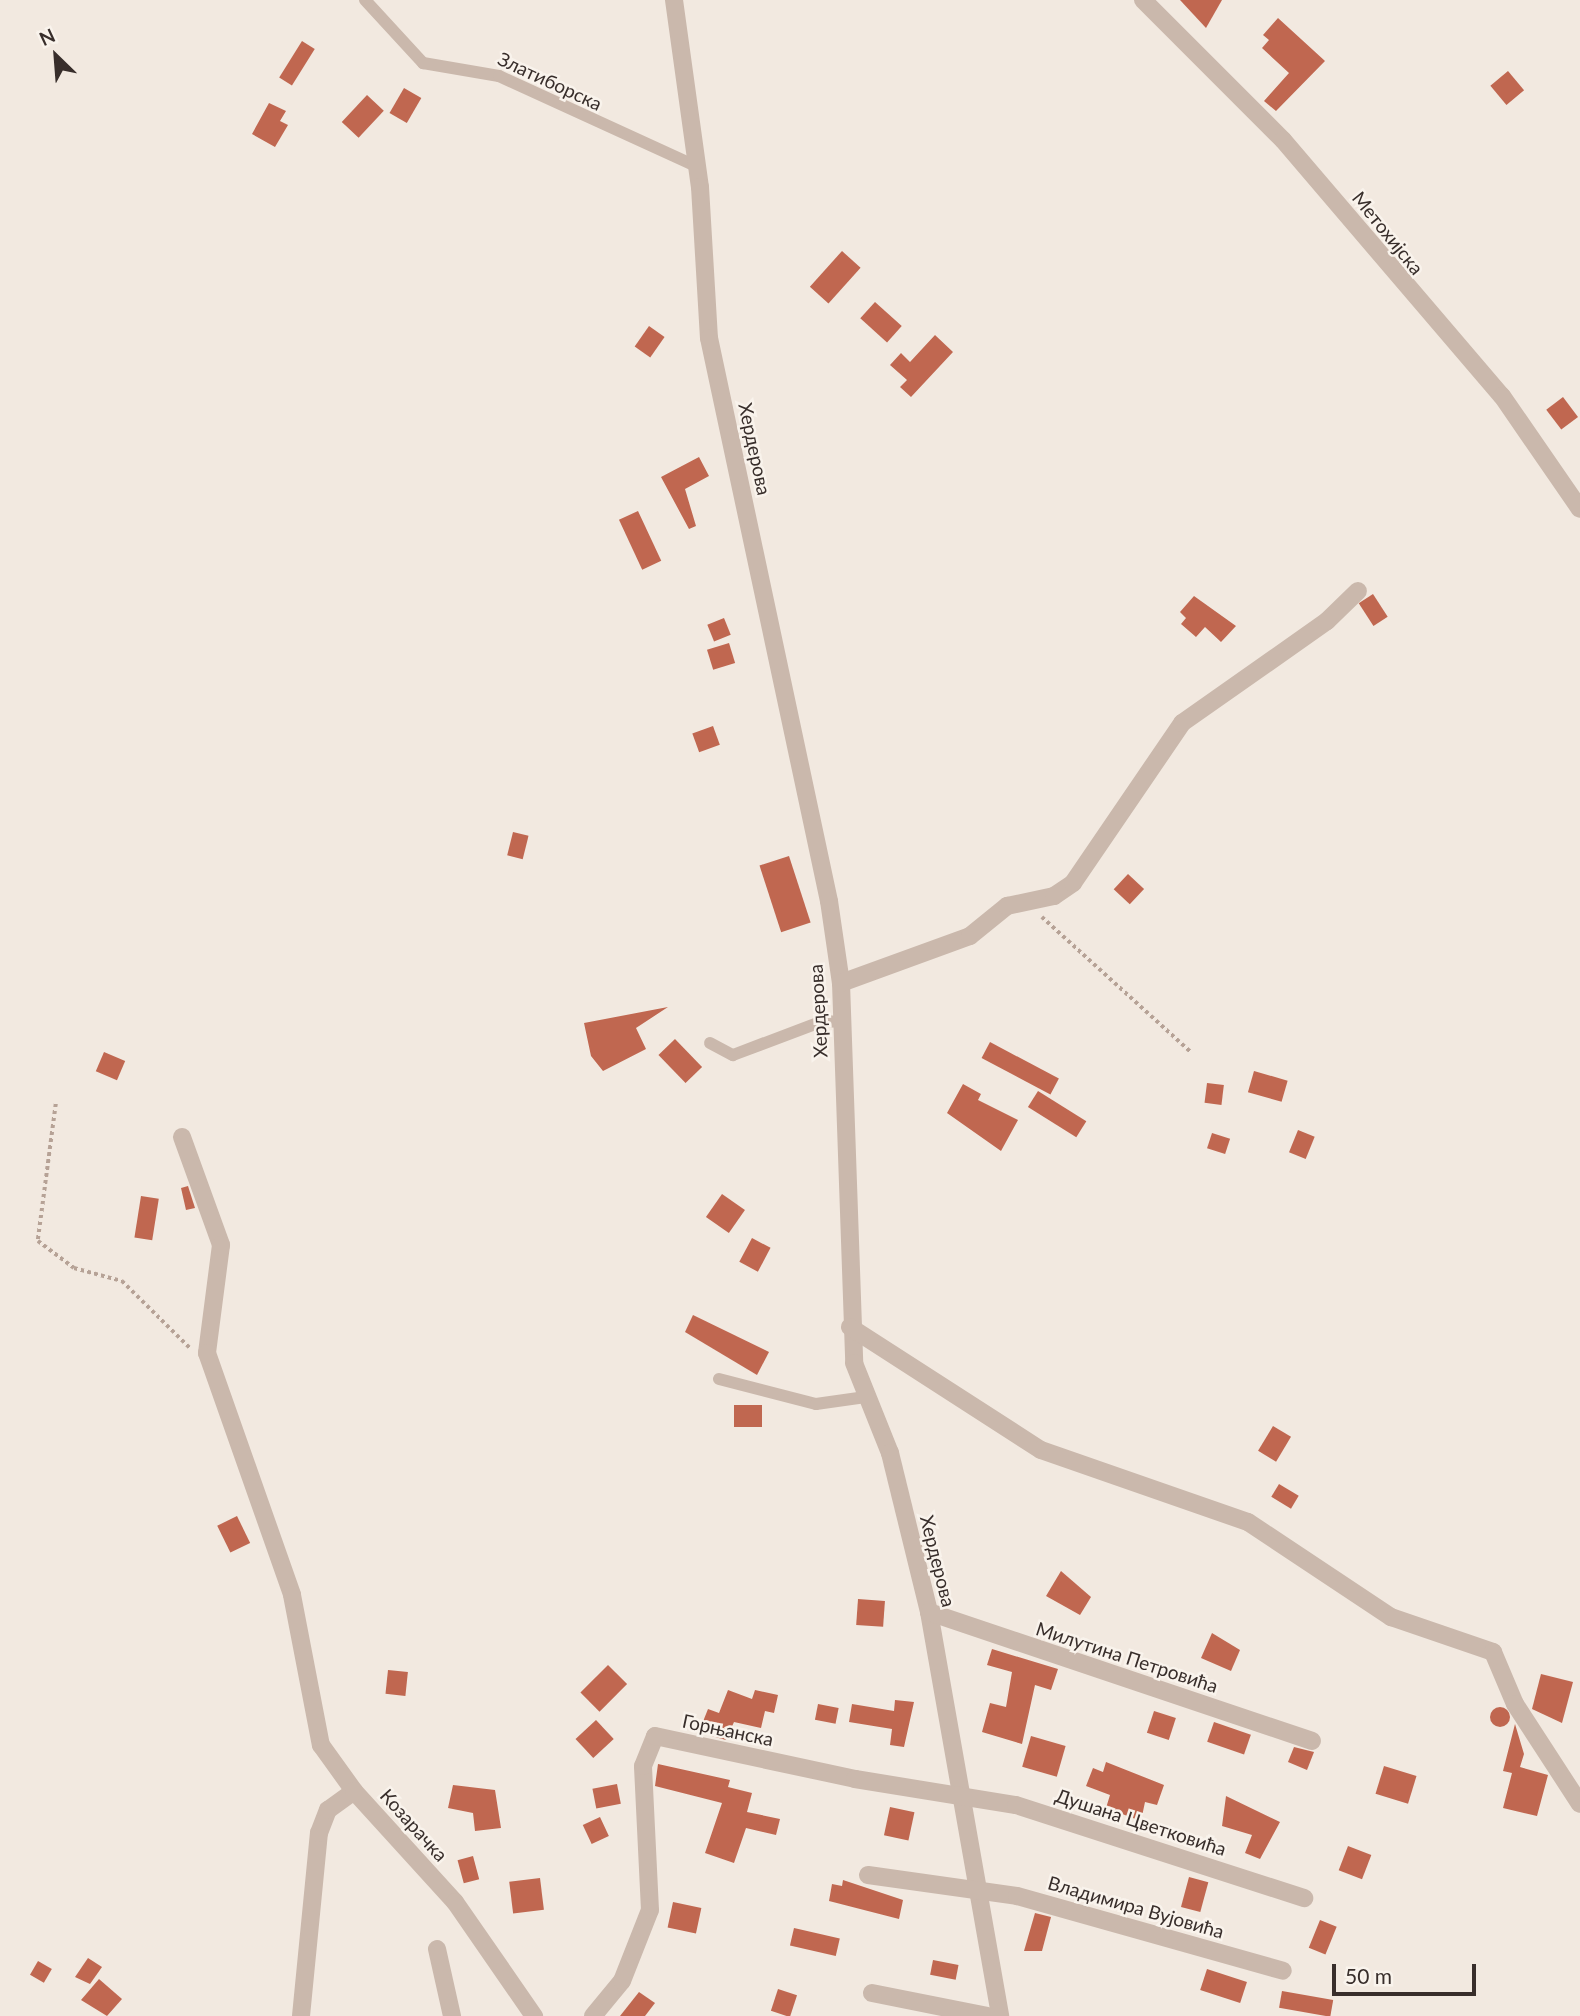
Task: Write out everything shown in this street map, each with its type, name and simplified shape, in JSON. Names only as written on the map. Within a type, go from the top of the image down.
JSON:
[{"type":"street","name":"Хердерова","points":[[674,0],[698,167],[709,338],[829,901],[841,983],[850,1327],[866,1397],[890,1453],[929,1612],[962,1796],[975,1893],[1000,2016]]},
{"type":"street","name":"Метохијска","points":[[1143,0],[1283,140],[1502,396],[1580,509]]},
{"type":"street","points":[[841,983],[970,936],[1007,906],[1054,896],[1073,883],[1182,723],[1327,621],[1358,591]]},
{"type":"street","points":[[182,1137],[221,1245],[207,1353],[292,1595],[321,1745],[354,1791]]},
{"type":"street","points":[[850,1327],[1041,1450],[1248,1522],[1379,1611],[1447,1641],[1493,1651],[1515,1704],[1580,1804]]},
{"type":"street","name":"Милутина Петровића","points":[[929,1612],[1312,1741]]},
{"type":"street","name":"Горњанска","points":[[593,2016],[622,1981],[650,1910],[643,1766],[656,1737],[962,1796]]},
{"type":"street","name":"Козарачка","points":[[301,2016],[319,1833],[328,1810],[354,1791],[455,1902],[534,2016]]},
{"type":"street","name":"Душана Цветковића","points":[[962,1796],[1094,1827],[1304,1898]]},
{"type":"street","name":"Владимира Вујовића","points":[[868,1875],[1081,1912],[1283,1971]]},
{"type":"street","points":[[437,1949],[452,2016]]},
{"type":"street","points":[[872,1993],[987,2016]]},
{"type":"lane","name":"Златиборска","points":[[365,0],[423,63],[499,76],[698,167]]},
{"type":"lane","points":[[710,1043],[733,1055],[823,1021],[841,1022]]},
{"type":"lane","points":[[719,1379],[816,1404],[866,1397]]},
{"type":"path","points":[[1027,902],[1191,1052]]},
{"type":"path","points":[[56,1104],[37,1241],[74,1268],[122,1281],[184,1347],[207,1353]]},
{"type":"building","points":[[1180,0],[1222,0],[1206,28]]},
{"type":"building","points":[[1278,18],[1325,61],[1276,111],[1264,101],[1289,73],[1262,48],[1269,40],[1263,35]]},
{"type":"building","points":[[302,41],[315,49],[292,85],[279,77]]},
{"type":"building","points":[[1508,71],[1524,90],[1506,105],[1490,86]]},
{"type":"building","points":[[404,88],[421,98],[407,123],[390,113]]},
{"type":"building","points":[[367,95],[384,111],[359,138],[342,122]]},
{"type":"building","points":[[269,103],[286,111],[280,121],[288,125],[275,147],[252,134]]},
{"type":"building","points":[[842,251],[861,268],[828,303],[810,287]]},
{"type":"building","points":[[875,302],[902,326],[887,342],[860,318]]},
{"type":"building","points":[[649,326],[665,337],[650,357],[635,346]]},
{"type":"building","points":[[935,335],[953,352],[911,397],[900,387],[907,380],[890,365],[901,353],[910,362]]},
{"type":"building","points":[[1563,397],[1578,417],[1561,430],[1546,410]]},
{"type":"building","points":[[699,457],[709,476],[685,489],[696,526],[689,529],[661,477]]},
{"type":"building","points":[[638,511],[661,561],[642,570],[619,520]]},
{"type":"building","points":[[1373,594],[1388,617],[1373,626],[1359,603]]},
{"type":"building","points":[[1194,596],[1236,626],[1221,642],[1205,627],[1196,637],[1181,624],[1186,618],[1180,612]]},
{"type":"building","points":[[724,618],[731,635],[714,641],[707,625]]},
{"type":"building","points":[[729,643],[735,663],[713,670],[707,650]]},
{"type":"building","points":[[713,726],[720,745],[699,752],[692,734]]},
{"type":"building","points":[[513,832],[529,836],[523,859],[507,855]]},
{"type":"building","points":[[789,856],[811,923],[781,932],[760,866]]},
{"type":"building","points":[[1128,874],[1144,889],[1130,904],[1114,889]]},
{"type":"building","points":[[668,1007],[636,1028],[646,1049],[603,1071],[591,1056],[584,1023]]},
{"type":"building","points":[[675,1039],[702,1067],[686,1083],[658,1055]]},
{"type":"building","points":[[990,1042],[1059,1079],[1050,1095],[982,1058]]},
{"type":"building","points":[[104,1052],[125,1061],[117,1080],[96,1071]]},
{"type":"building","points":[[1254,1071],[1288,1081],[1282,1102],[1248,1092]]},
{"type":"building","points":[[1207,1083],[1224,1085],[1221,1105],[1205,1103]]},
{"type":"building","points":[[963,1084],[981,1094],[978,1100],[1018,1120],[1001,1151],[947,1113]]},
{"type":"building","points":[[1038,1091],[1086,1121],[1076,1137],[1028,1107]]},
{"type":"building","points":[[1298,1130],[1315,1137],[1306,1159],[1289,1152]]},
{"type":"building","points":[[1212,1133],[1230,1139],[1225,1154],[1207,1148]]},
{"type":"building","points":[[188,1186],[195,1208],[186,1210],[181,1188]]},
{"type":"building","points":[[722,1194],[745,1210],[729,1233],[706,1217]]},
{"type":"building","points":[[141,1196],[159,1199],[152,1240],[134,1237]]},
{"type":"building","points":[[752,1238],[771,1248],[758,1272],[739,1262]]},
{"type":"building","points":[[693,1315],[769,1352],[757,1375],[685,1332]]},
{"type":"building","points":[[734,1405],[762,1405],[762,1427],[734,1427]]},
{"type":"building","points":[[1273,1426],[1291,1437],[1276,1462],[1258,1451]]},
{"type":"building","points":[[1279,1484],[1299,1496],[1291,1509],[1271,1497]]},
{"type":"building","points":[[237,1516],[250,1543],[230,1553],[217,1526]]},
{"type":"building","points":[[1061,1571],[1091,1597],[1080,1615],[1046,1596]]},
{"type":"building","points":[[858,1599],[885,1601],[883,1627],[856,1625]]},
{"type":"building","points":[[1212,1633],[1240,1650],[1231,1671],[1201,1658]]},
{"type":"building","points":[[992,1649],[1058,1669],[1051,1690],[1035,1685],[1022,1744],[982,1732],[990,1703],[1006,1707],[1012,1672],[987,1665]]},
{"type":"building","points":[[608,1665],[627,1684],[600,1712],[580,1693]]},
{"type":"building","points":[[388,1670],[408,1672],[405,1696],[385,1694]]},
{"type":"building","points":[[1541,1674],[1573,1682],[1562,1723],[1532,1709]]},
{"type":"building","points":[[728,1690],[752,1699],[755,1690],[778,1695],[774,1713],[765,1711],[761,1728],[734,1722],[726,1740],[708,1735],[711,1727],[702,1724],[708,1709],[719,1713]]},
{"type":"building","points":[[895,1700],[914,1702],[904,1747],[890,1745],[892,1729],[849,1722],[852,1704],[894,1711]]},
{"type":"building","points":[[818,1704],[839,1708],[836,1724],[815,1720]]},
{"type":"building","points":[[1500,1707],[1507,1710],[1510,1717],[1507,1724],[1500,1727],[1493,1724],[1490,1717],[1493,1710]]},
{"type":"building","points":[[1154,1711],[1176,1718],[1169,1740],[1147,1733]]},
{"type":"building","points":[[596,1720],[614,1739],[593,1758],[576,1739]]},
{"type":"building","points":[[1214,1722],[1251,1735],[1244,1755],[1207,1742]]},
{"type":"building","points":[[1515,1724],[1524,1754],[1520,1767],[1548,1775],[1537,1816],[1503,1808],[1512,1773],[1503,1771]]},
{"type":"building","points":[[1031,1736],[1066,1746],[1057,1777],[1022,1767]]},
{"type":"building","points":[[1294,1747],[1314,1752],[1307,1770],[1288,1762]]},
{"type":"building","points":[[1106,1762],[1164,1785],[1157,1805],[1145,1802],[1141,1821],[1106,1808],[1110,1795],[1086,1786],[1093,1768],[1103,1772]]},
{"type":"building","points":[[658,1764],[730,1780],[728,1787],[752,1793],[747,1812],[780,1819],[776,1835],[746,1828],[734,1863],[705,1853],[722,1803],[655,1786]]},
{"type":"building","points":[[1384,1766],[1417,1776],[1408,1804],[1376,1794]]},
{"type":"building","points":[[617,1784],[621,1804],[596,1808],[592,1789]]},
{"type":"building","points":[[453,1785],[495,1790],[501,1828],[475,1831],[473,1813],[448,1808]]},
{"type":"building","points":[[1226,1796],[1280,1822],[1260,1859],[1245,1853],[1252,1835],[1222,1826]]},
{"type":"building","points":[[890,1807],[914,1812],[908,1841],[884,1835]]},
{"type":"building","points":[[600,1817],[609,1836],[592,1844],[583,1825]]},
{"type":"building","points":[[1348,1846],[1371,1855],[1362,1879],[1339,1870]]},
{"type":"building","points":[[473,1856],[479,1879],[464,1883],[458,1860]]},
{"type":"building","points":[[1189,1877],[1208,1882],[1200,1912],[1181,1907]]},
{"type":"building","points":[[540,1878],[544,1910],[513,1914],[509,1882]]},
{"type":"building","points":[[843,1880],[903,1900],[899,1919],[829,1901],[832,1884],[842,1886]]},
{"type":"building","points":[[673,1902],[701,1908],[696,1933],[668,1927]]},
{"type":"building","points":[[1035,1913],[1051,1917],[1042,1951],[1024,1951]]},
{"type":"building","points":[[1320,1920],[1337,1927],[1325,1955],[1309,1948]]},
{"type":"building","points":[[794,1928],[840,1939],[836,1956],[790,1946]]},
{"type":"building","points":[[88,1958],[102,1967],[90,1984],[75,1977]]},
{"type":"building","points":[[933,1960],[959,1965],[956,1980],[930,1975]]},
{"type":"building","points":[[38,1961],[52,1969],[44,1983],[30,1975]]},
{"type":"building","points":[[1207,1969],[1247,1982],[1240,2003],[1200,1990]]},
{"type":"building","points":[[99,1979],[122,1999],[107,2016],[81,2000]]},
{"type":"building","points":[[778,1989],[797,1995],[790,2016],[771,2011]]},
{"type":"building","points":[[1282,1991],[1333,2000],[1330,2016],[1279,2008]]},
{"type":"building","points":[[639,1992],[655,2003],[645,2016],[620,2016]]}]
